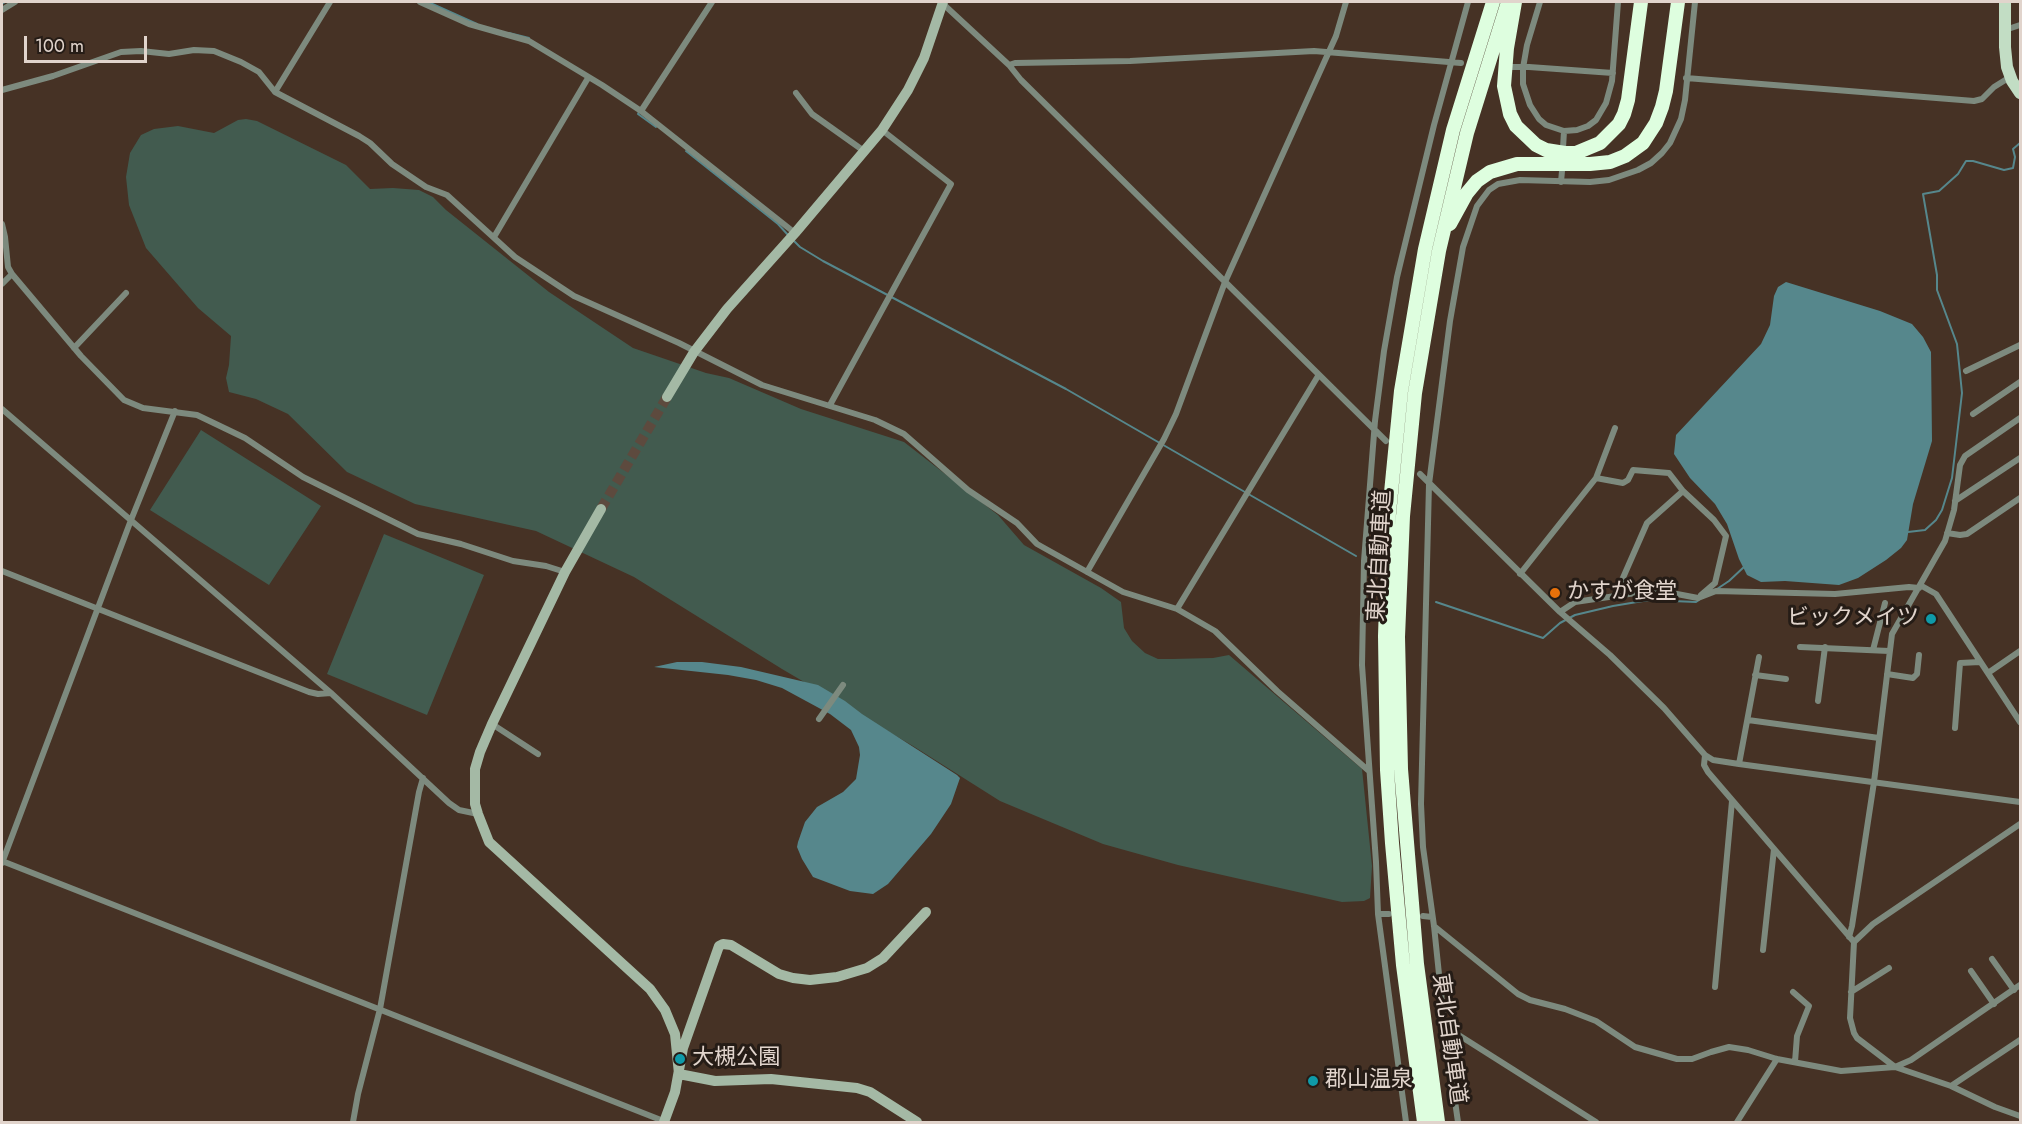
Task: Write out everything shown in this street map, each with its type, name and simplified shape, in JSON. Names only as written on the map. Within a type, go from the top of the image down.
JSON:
[{"type":"highway","name":"東北自動車道","points":[[1424,1122],[1414,1061],[1403,965],[1387,770],[1384,636],[1389,513],[1401,391],[1425,249],[1453,130],[1493,2]]},
{"type":"highway","name":"東北自動車道","points":[[1438,1122],[1417,964],[1401,770],[1398,636],[1403,516],[1415,393],[1439,251],[1467,133],[1508,2]]},
{"type":"highway","points":[[1515,2],[1507,48],[1504,86],[1510,114],[1516,126],[1536,145],[1546,150],[1565,153],[1588,149],[1600,143],[1624,114],[1628,100],[1641,2]]},
{"type":"highway","points":[[1439,251],[1461,203],[1477,181],[1490,172],[1517,164],[1610,162],[1625,156],[1643,143],[1656,123],[1662,107],[1678,2]]},
{"type":"main road","points":[[2005,2],[2007,67],[2020,93]]},
{"type":"street","points":[[2,10],[15,2]]},
{"type":"street","points":[[275,92],[330,2]]},
{"type":"street","points":[[420,2],[469,24],[529,41],[641,111],[795,232]]},
{"type":"street","points":[[641,111],[712,2]]},
{"type":"street","points":[[667,397],[694,352],[727,309],[882,130],[908,90],[920,66],[942,2],[1009,65],[1021,80],[1386,441]]},
{"type":"street","points":[[1087,572],[1164,439],[1176,414],[1225,282],[1336,36],[1346,2]]},
{"type":"street","points":[[1406,1122],[1378,914],[1362,665],[1364,561],[1374,429],[1397,277],[1450,63],[1468,2]]},
{"type":"street","points":[[1540,2],[1527,45],[1523,84],[1534,112],[1546,125],[1564,131],[1588,126],[1596,120],[1606,103],[1612,73],[1618,2]]},
{"type":"street","points":[[1458,1122],[1423,847],[1421,804],[1429,484],[1463,247],[1477,206],[1489,190],[1498,184],[1520,180],[1590,182],[1630,175],[1651,163],[1670,143],[1681,119],[1695,2]]},
{"type":"street","points":[[2005,30],[2020,25]]},
{"type":"street","points":[[2,90],[53,76],[121,52],[141,51],[169,54],[202,50],[214,51],[227,56],[259,72],[275,92],[370,143],[392,164],[426,187],[447,195],[515,257],[574,296],[679,343],[762,385],[875,420],[903,434],[968,490],[1017,523],[1037,544],[1123,592],[1177,609],[1215,632],[1276,691],[1369,771]]},
{"type":"street","points":[[1009,65],[1314,51],[1461,63]]},
{"type":"street","points":[[1510,67],[1612,73]]},
{"type":"street","points":[[1686,78],[1974,101],[1982,99],[1994,87],[2011,77]]},
{"type":"street","points":[[494,237],[588,78]]},
{"type":"street","points":[[796,93],[812,114],[864,151]]},
{"type":"street","points":[[831,405],[951,184],[882,130]]},
{"type":"street","points":[[1563,148],[1564,131]]},
{"type":"street","points":[[1562,171],[1562,182]]},
{"type":"street","points":[[2,224],[8,267],[12,274],[74,348],[124,400],[143,408],[197,415],[245,438],[303,477],[418,534],[460,544],[492,556],[565,572]]},
{"type":"street","points":[[2,284],[12,274]]},
{"type":"street","points":[[74,348],[126,293]]},
{"type":"street","points":[[1966,371],[2020,345]]},
{"type":"street","points":[[1177,609],[1318,376]]},
{"type":"street","points":[[1973,414],[2020,382]]},
{"type":"street","points":[[2,409],[330,693],[455,808],[478,814]]},
{"type":"street","points":[[175,411],[131,520],[2,862],[665,1122],[675,1092],[683,1048],[719,946],[731,945],[786,976],[810,980],[837,978],[867,968],[883,958],[926,912]]},
{"type":"street","points":[[2020,418],[1965,456],[1960,465],[1955,501],[1944,541],[1892,634],[1874,782],[1852,926],[1851,992],[1851,1022],[1855,1036],[1895,1067],[1951,1086],[2020,1116]]},
{"type":"street","points":[[1520,573],[1596,478],[1615,429]]},
{"type":"street","points":[[1955,501],[2020,458]]},
{"type":"street","points":[[1596,478],[1623,483],[1628,480],[1633,470],[1669,473],[1683,491],[1714,520],[1726,536],[1716,583],[1698,598]]},
{"type":"street","points":[[1420,474],[1560,612],[1610,655],[1664,708],[1705,755],[1713,760],[2020,802]]},
{"type":"street","points":[[1615,596],[1647,523],[1683,491]]},
{"type":"street","points":[[1947,533],[1967,534],[2020,498]]},
{"type":"street","points":[[601,509],[565,572],[492,724],[475,769],[474,788],[478,814],[489,842],[650,989],[665,1010],[675,1034],[679,1074]]},
{"type":"street","points":[[2,571],[309,692],[330,693]]},
{"type":"street","points":[[1560,612],[1575,602],[1656,590],[1698,598],[1716,591],[1835,594],[1920,587],[1936,594],[2020,722]]},
{"type":"street","points":[[1873,650],[1885,603]]},
{"type":"street","points":[[1800,647],[1889,651]]},
{"type":"street","points":[[1818,701],[1825,647]]},
{"type":"street","points":[[1988,673],[2020,651]]},
{"type":"street","points":[[1887,674],[1913,678],[1917,674],[1918,655]]},
{"type":"street","points":[[1739,764],[1759,657]]},
{"type":"street","points":[[1955,728],[1960,663],[1980,662]]},
{"type":"street","points":[[1755,675],[1786,679]]},
{"type":"street","points":[[819,719],[843,685]]},
{"type":"street","points":[[1748,720],[1879,738]]},
{"type":"street","points":[[492,724],[538,754]]},
{"type":"street","points":[[1705,755],[1704,765],[1708,772],[1852,939]]},
{"type":"street","points":[[353,1122],[380,1009],[423,778]]},
{"type":"street","points":[[1715,987],[1732,801]]},
{"type":"street","points":[[1852,939],[2020,824]]},
{"type":"street","points":[[1763,950],[1774,849]]},
{"type":"street","points":[[1378,914],[1389,914]]},
{"type":"street","points":[[1423,916],[1432,917]]},
{"type":"street","points":[[1434,926],[1518,994],[1596,1021],[1635,1047],[1677,1059],[1692,1059],[1729,1047],[1842,1071],[1895,1067],[1911,1060],[2020,985]]},
{"type":"street","points":[[1992,959],[2013,990]]},
{"type":"street","points":[[1851,992],[1889,968]]},
{"type":"street","points":[[1971,971],[1994,1004]]},
{"type":"street","points":[[1793,992],[1809,1006],[1796,1039],[1795,1062]]},
{"type":"street","points":[[1445,1032],[1457,1034],[1596,1122]]},
{"type":"street","points":[[1951,1086],[2020,1040]]},
{"type":"street","points":[[1737,1122],[1777,1059]]},
{"type":"street","points":[[679,1074],[715,1081],[771,1079],[857,1088],[870,1092],[917,1122]]},
{"type":"green space","points":[[238,120],[257,121],[346,165],[370,189],[419,190],[433,197],[446,210],[549,292],[633,348],[706,373],[729,378],[801,409],[904,442],[998,515],[1024,545],[1101,588],[1121,602],[1124,628],[1132,641],[1145,653],[1158,659],[1213,658],[1229,655],[1362,769],[1372,866],[1370,898],[1364,901],[1342,902],[1178,865],[1103,844],[1000,801],[634,577],[536,531],[415,504],[347,472],[288,414],[256,399],[229,392],[226,378],[231,336],[198,308],[146,248],[129,205],[126,177],[130,153],[141,135],[154,129],[178,126],[214,133]]},
{"type":"green space","points":[[201,430],[321,506],[269,585],[150,510]]},
{"type":"green space","points":[[384,534],[484,575],[427,715],[327,674]]},
{"type":"water","points":[[1786,282],[1880,311],[1912,324],[1923,337],[1931,352],[1932,441],[1913,504],[1907,540],[1886,560],[1858,578],[1839,585],[1785,581],[1761,582],[1747,575],[1727,524],[1715,504],[1690,478],[1674,454],[1676,435],[1761,344],[1770,325],[1774,296],[1778,287]]},
{"type":"water","points":[[677,662],[702,662],[741,667],[818,685],[957,775],[960,778],[951,804],[931,834],[888,884],[873,894],[850,891],[813,877],[802,859],[797,847],[798,842],[805,822],[817,807],[843,792],[856,779],[860,755],[851,730],[830,714],[782,688],[728,675],[654,667]]},
{"type":"waterway","points":[[428,2],[477,24]]},
{"type":"waterway","points":[[509,33],[529,38]]},
{"type":"waterway","points":[[639,112],[638,114],[656,127]]},
{"type":"waterway","points":[[1908,532],[1925,530],[1936,520],[1942,510],[1952,478],[1962,393],[1957,344],[1937,290],[1937,275],[1923,194],[1939,191],[1958,174],[1966,161],[2004,170],[2013,168],[2015,157],[2013,149],[2020,143]]},
{"type":"waterway","points":[[686,151],[778,224],[788,235]]},
{"type":"waterway","points":[[794,241],[823,261],[1066,389],[1356,556]]},
{"type":"waterway","points":[[1717,589],[1745,566]]},
{"type":"waterway","points":[[1436,602],[1543,638],[1560,623],[1575,615],[1649,600],[1696,602],[1699,600]]},
{"type":"tunnel","points":[[601,509],[667,397]]},
{"type":"place","name":"かすが食堂","points":[[1555,593]]},
{"type":"place","name":"ビックメイツ","points":[[1931,619]]},
{"type":"place","name":"大槻公園","points":[[680,1059]]},
{"type":"place","name":"郡山温泉","points":[[1313,1081]]}]
